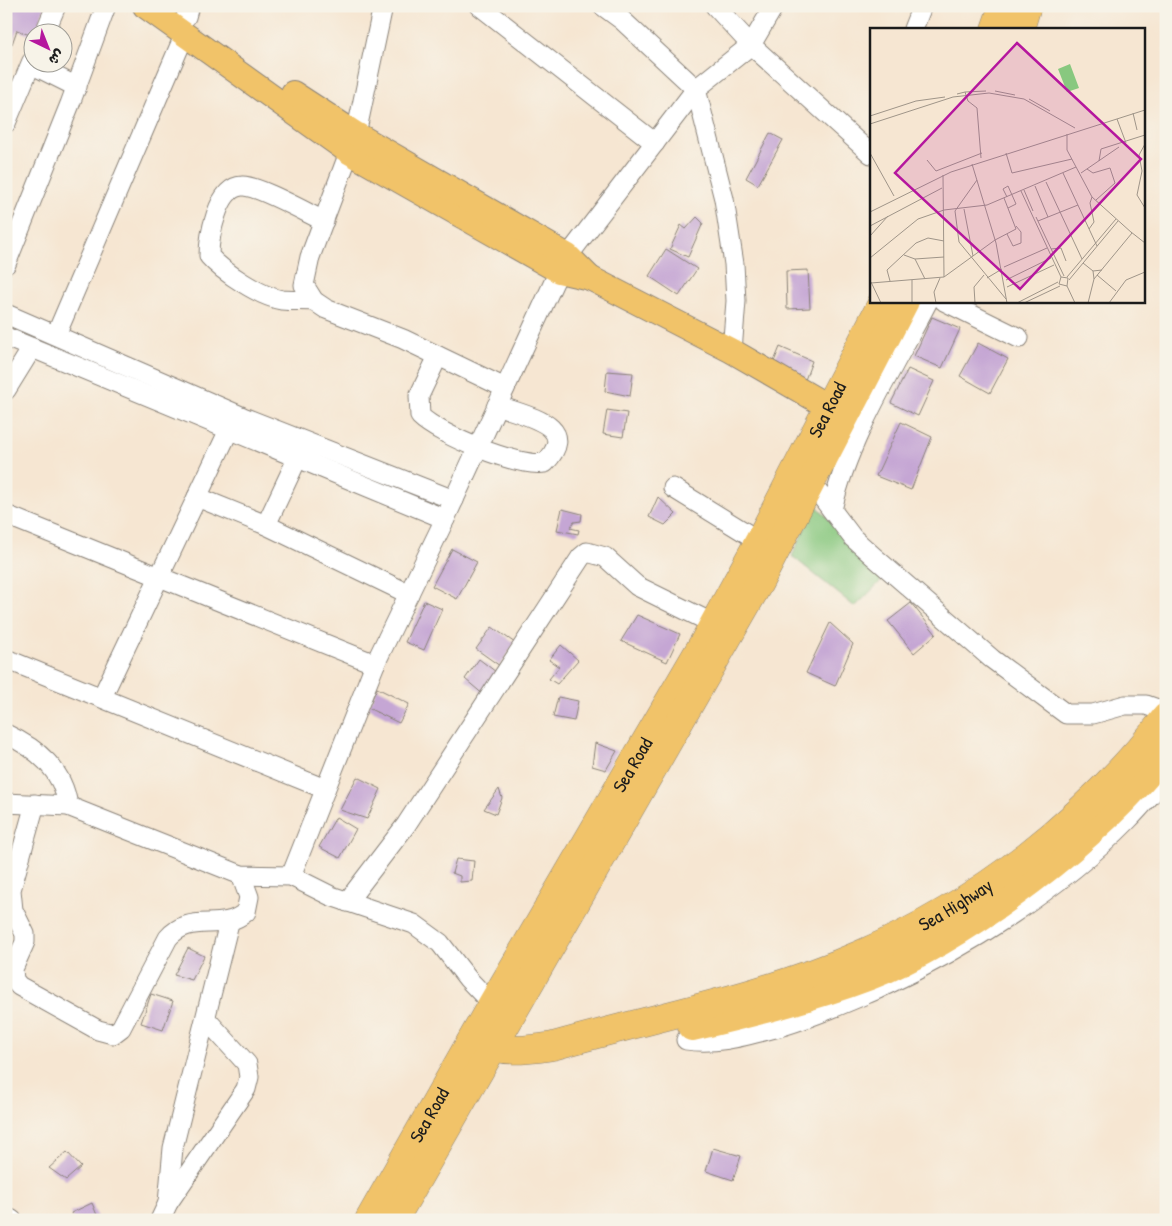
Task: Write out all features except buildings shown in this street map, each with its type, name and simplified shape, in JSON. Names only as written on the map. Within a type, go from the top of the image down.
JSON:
[{"type":"highway","points":[[995,28],[1003,6]]},
{"type":"highway","points":[[1020,28],[1027,6]]},
{"type":"highway","name":"Sea Road","points":[[369,1220],[438,1123],[478,1073],[482,1043],[492,1004],[714,624],[882,302]]},
{"type":"highway","name":"Sea Road","points":[[394,1220],[438,1123],[482,1043],[704,680],[812,484],[844,444],[905,302]]},
{"type":"highway","name":"Sea Highway","points":[[866,965],[914,928],[966,898],[1016,864],[1062,827],[1106,786],[1166,717]]},
{"type":"highway","name":"Sea Highway","points":[[690,1025],[766,1010],[866,965],[926,948],[979,916],[1030,881],[1116,806],[1166,752]]},
{"type":"highway","points":[[482,1043],[520,1050],[690,1025]]},
{"type":"highway","points":[[478,1073],[586,1053],[690,1025]]},
{"type":"main road","points":[[145,6],[183,16],[284,87],[353,143],[564,264],[732,351],[827,406]]},
{"type":"street","points":[[49,22],[56,6]]},
{"type":"street","points":[[6,264],[77,86],[106,6]]},
{"type":"street","points":[[383,6],[353,143],[310,258],[304,285],[314,301],[326,308],[438,356],[505,388]]},
{"type":"street","points":[[480,6],[655,143]]},
{"type":"street","points":[[603,6],[622,20],[696,89],[724,199],[734,264],[736,301],[732,351]]},
{"type":"street","points":[[715,6],[751,46],[868,143]]},
{"type":"street","points":[[291,876],[375,664],[564,264],[696,89],[751,46],[774,6]]},
{"type":"street","points":[[913,28],[922,6]]},
{"type":"street","points":[[56,335],[183,16]]},
{"type":"street","points":[[6,123],[28,72]]},
{"type":"street","points":[[50,72],[77,86]]},
{"type":"street","points":[[314,301],[281,300],[261,293],[218,267],[209,256],[209,240],[215,216],[224,199],[240,186],[261,190],[324,221]]},
{"type":"street","points":[[832,510],[844,444],[927,302]]},
{"type":"street","points":[[946,302],[1019,338]]},
{"type":"street","points":[[6,314],[243,417],[454,500]]},
{"type":"street","points":[[6,337],[445,519]]},
{"type":"street","points":[[6,390],[32,348]]},
{"type":"street","points":[[438,356],[419,396],[420,416],[441,432],[479,446],[503,458],[525,463],[545,463],[553,454],[557,439],[552,428],[544,421],[498,405]]},
{"type":"street","points":[[102,697],[229,430]]},
{"type":"street","points":[[266,525],[298,457]]},
{"type":"street","points":[[812,484],[854,538],[873,556],[992,659],[1066,714],[1093,714],[1125,704],[1146,705],[1166,712]]},
{"type":"street","points":[[673,488],[759,541]]},
{"type":"street","points":[[197,497],[266,525],[409,594]]},
{"type":"street","points":[[6,515],[375,664]]},
{"type":"street","points":[[347,902],[406,825],[581,557],[587,552],[605,557],[637,586],[714,624]]},
{"type":"street","points":[[6,659],[325,789]]},
{"type":"street","points":[[7,737],[50,764],[61,778],[68,806]]},
{"type":"street","points":[[690,1025],[707,1043],[746,1036],[815,1017],[926,966],[989,929],[1055,884],[1127,821],[1166,778]]},
{"type":"street","points":[[6,803],[68,806],[241,875],[291,876],[347,902],[414,924],[426,931],[451,955],[468,979],[492,1004]]},
{"type":"street","points":[[36,804],[11,890],[13,910],[25,934],[25,942],[13,969],[14,980],[19,986],[98,1030],[113,1034],[126,1021],[168,938],[176,929],[183,925],[230,922],[239,918],[248,908],[249,897],[241,875]]},
{"type":"street","points":[[164,1211],[173,1148],[191,1068],[206,1018],[230,922]]},
{"type":"street","points":[[164,1211],[235,1108],[248,1083],[247,1064],[206,1018]]},
{"type":"street","points":[[6,1217],[12,1220]]},
{"type":"green space","points":[[816,505],[884,578],[855,607],[792,556]]}]
